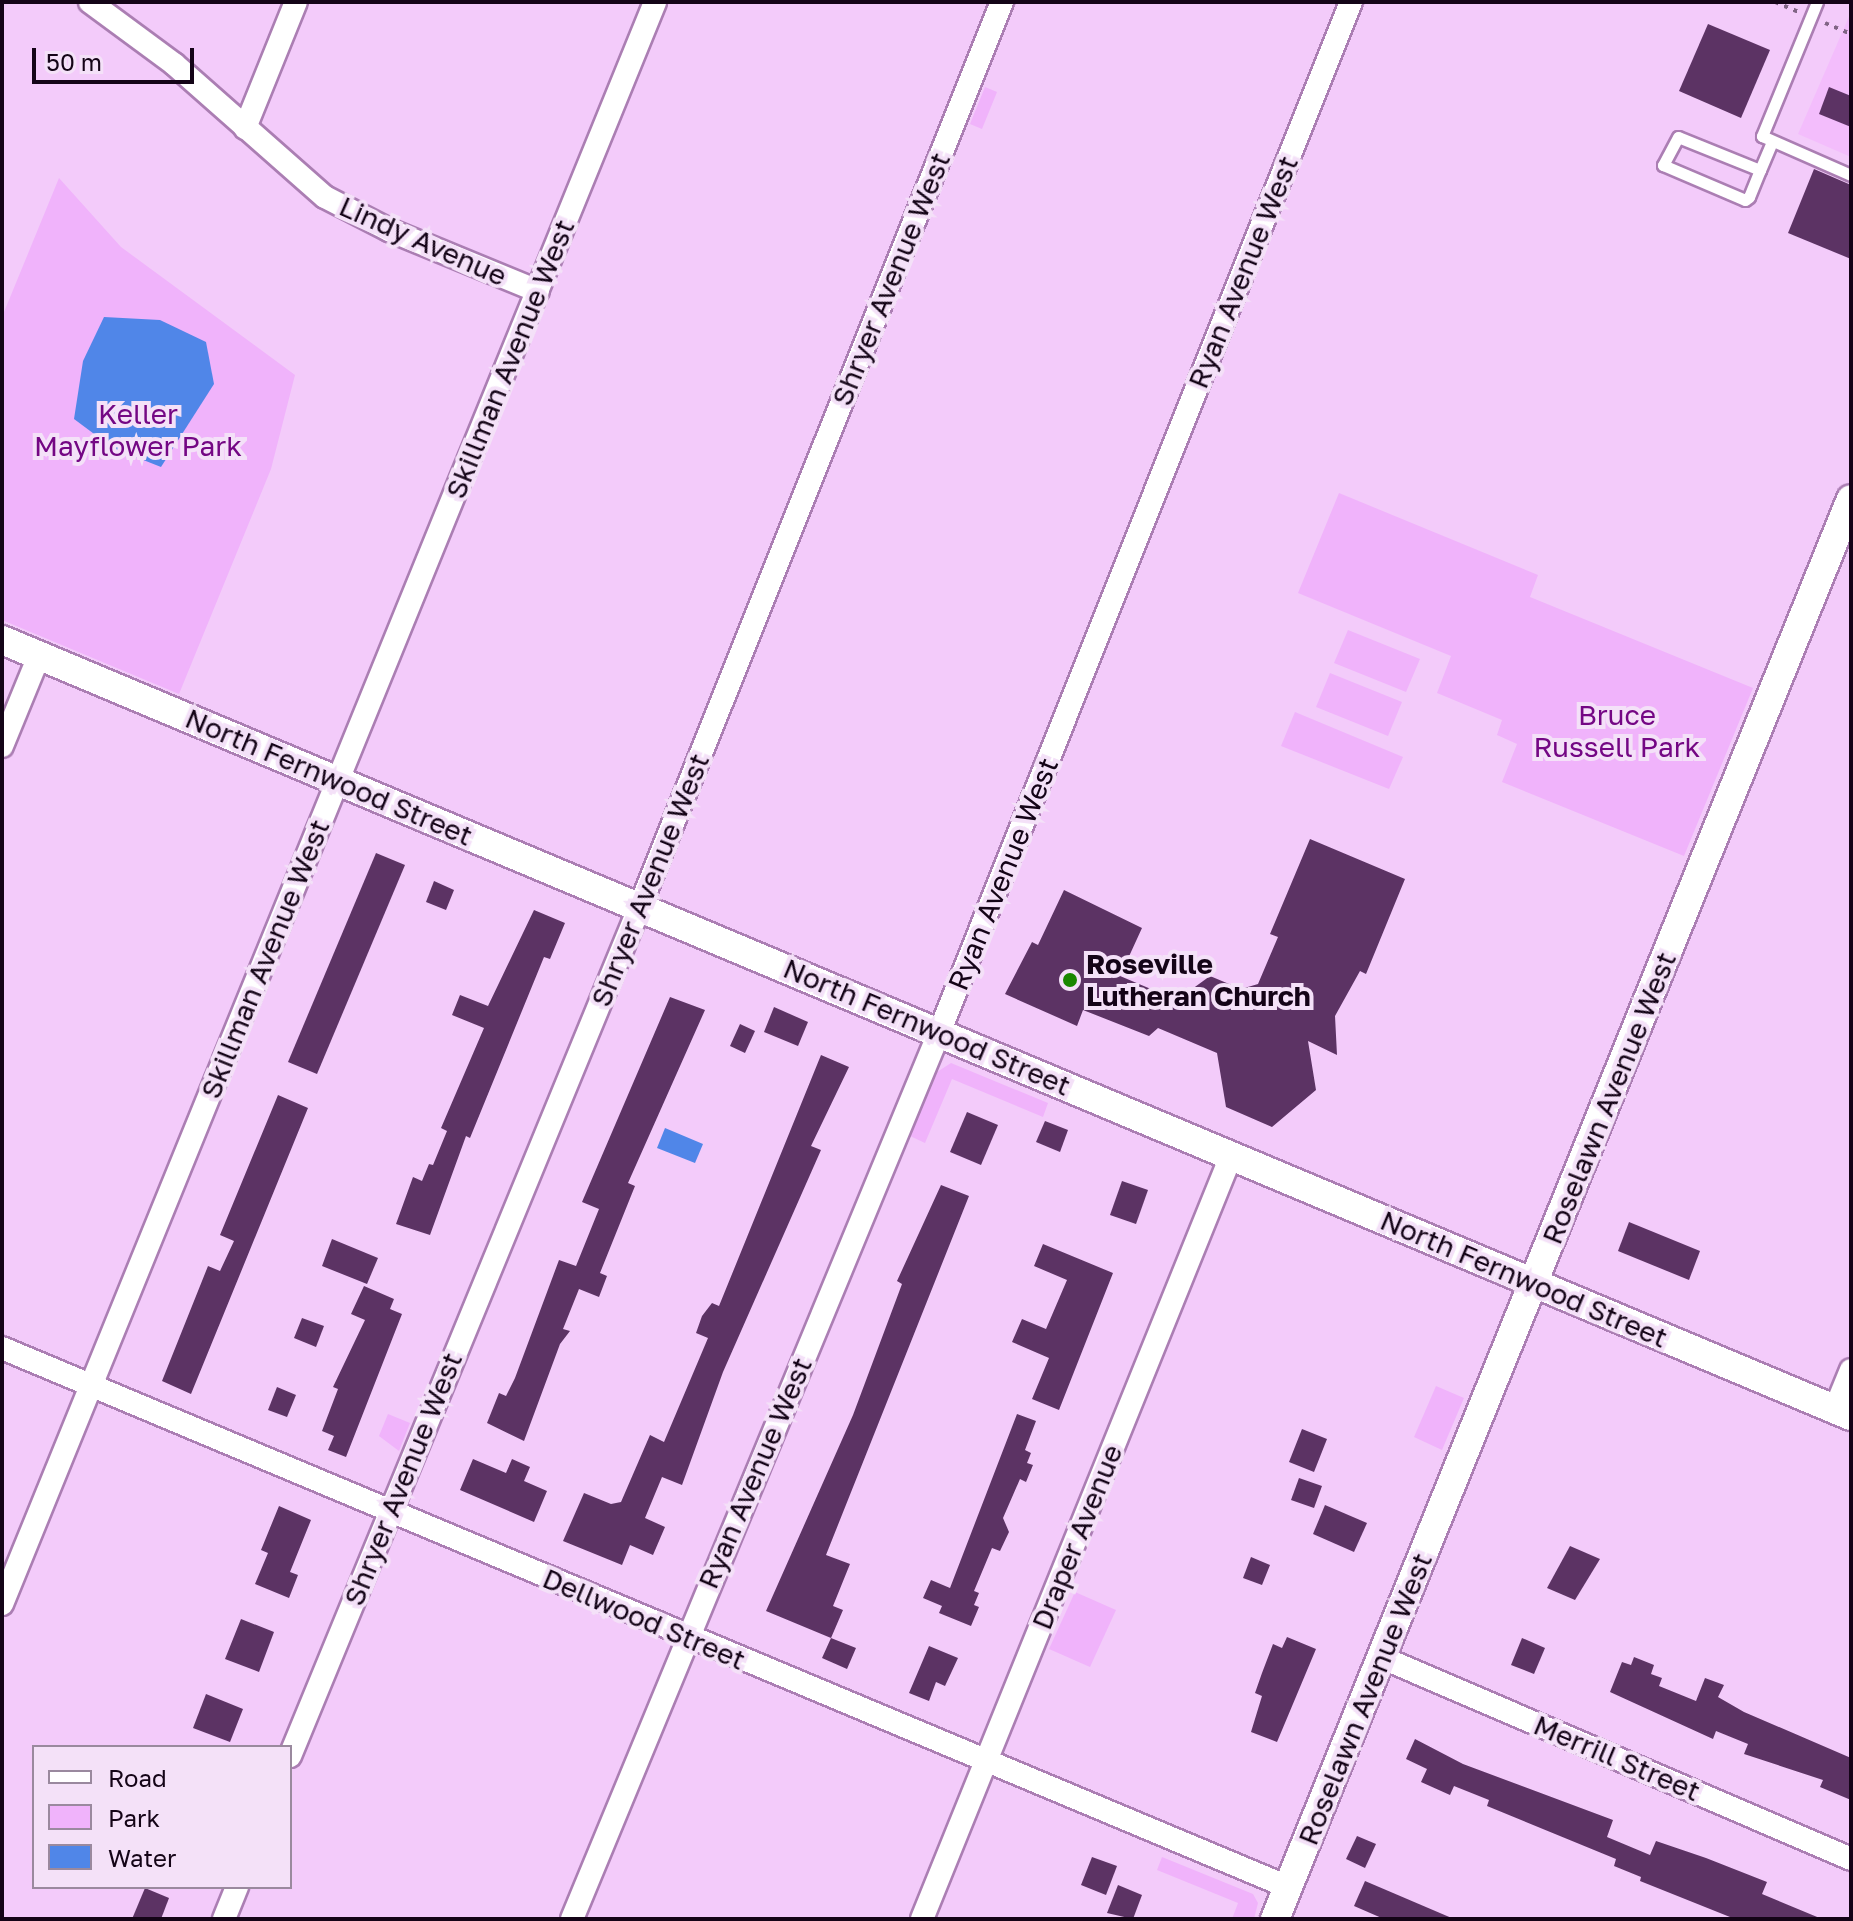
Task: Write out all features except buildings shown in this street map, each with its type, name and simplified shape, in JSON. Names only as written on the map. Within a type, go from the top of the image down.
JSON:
[{"type":"street","name":"Lindy Avenue","points":[[90,2],[174,64],[291,172],[350,212],[538,291]]},
{"type":"street","points":[[245,128],[296,2]]},
{"type":"street","name":"Skillman Avenue West","points":[[2,1604],[655,2]]},
{"type":"street","name":"Shryer Avenue West","points":[[292,1751],[640,906],[1002,2]]},
{"type":"street","name":"Ryan Avenue West","points":[[572,1919],[939,1033],[1351,2]]},
{"type":"street","name":"Roselawn Avenue West","points":[[1275,1919],[1851,499]]},
{"type":"street","name":"North Fernwood Street","points":[[2,640],[1843,1413]]},
{"type":"street","points":[[2,746],[39,656]]},
{"type":"street","name":"Draper Avenue","points":[[922,1919],[1231,1156]]},
{"type":"street","name":"Dellwood Street","points":[[2,1348],[1288,1887]]},
{"type":"street","points":[[1843,1413],[1851,1370]]},
{"type":"street","name":"Merrill Street","points":[[1383,1658],[1851,1859]]},
{"type":"street","points":[[224,1919],[236,1889]]},
{"type":"lane","points":[[1817,2],[1762,133],[1772,142],[1851,175]]},
{"type":"lane","points":[[1760,170],[1678,137],[1663,165],[1745,200],[1760,170],[1772,142]]},
{"type":"shaded area","points":[[1851,12],[1851,157],[1798,134]]},
{"type":"green space","points":[[985,87],[997,92],[982,129],[970,124]]},
{"type":"green space","name":"Keller Mayflower Park","points":[[59,178],[121,247],[295,375],[271,469],[179,694],[2,620],[2,317]]},
{"type":"green space","name":"Bruce Russell Park","points":[[1339,493],[1538,575],[1530,597],[1753,688],[1684,856],[1502,782],[1517,744],[1497,735],[1502,720],[1437,693],[1451,656],[1298,593]]},
{"type":"green space","points":[[1348,630],[1420,659],[1406,692],[1334,663]]},
{"type":"green space","points":[[1330,673],[1402,702],[1388,736],[1316,707]]},
{"type":"green space","points":[[1295,712],[1403,757],[1389,789],[1281,746]]},
{"type":"green space","points":[[951,1063],[1048,1103],[1043,1117],[952,1079],[925,1143],[910,1136],[937,1072]]},
{"type":"green space","points":[[1436,1386],[1464,1398],[1442,1450],[1414,1437]]},
{"type":"green space","points":[[388,1414],[410,1423],[399,1451],[379,1436]]},
{"type":"green space","points":[[1075,1592],[1116,1610],[1090,1667],[1049,1649]]},
{"type":"green space","points":[[1162,1857],[1253,1894],[1258,1903],[1254,1919],[1232,1919],[1238,1903],[1157,1870]]},
{"type":"water","points":[[104,317],[160,320],[206,342],[214,384],[161,467],[113,448],[74,419],[83,361]]},
{"type":"water","points":[[665,1128],[703,1144],[695,1163],[657,1148]]},
{"type":"place","name":"Roseville Lutheran Church","points":[[1070,980]]}]
